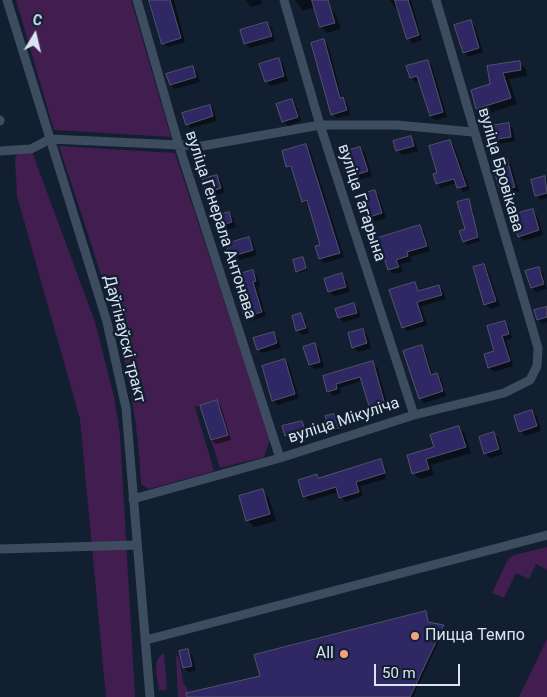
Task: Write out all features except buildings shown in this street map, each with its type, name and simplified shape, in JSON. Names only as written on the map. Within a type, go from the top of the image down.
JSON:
[{"type":"street","name":"Даўгінаўскі тракт","points":[[7,0],[114,346],[126,408],[150,697]]},
{"type":"street","name":"вуліца Генерала Антонава","points":[[137,0],[179,146],[280,458]]},
{"type":"street","name":"вуліца Гагарына","points":[[284,0],[320,125],[414,415]]},
{"type":"street","name":"вуліца Бровікава","points":[[436,0],[473,132],[538,348]]},
{"type":"street","points":[[0,151],[31,149],[50,140],[202,146],[320,125],[398,125],[473,132]]},
{"type":"street","name":"вуліца Мікуліча","points":[[133,499],[280,458],[414,415],[504,393],[530,380],[537,366],[538,348]]},
{"type":"street","points":[[146,640],[547,535]]},
{"type":"street","points":[[0,549],[137,545]]},
{"type":"shaded area","points":[[16,0],[131,0],[171,137],[54,130]]},
{"type":"shaded area","points":[[59,146],[175,153],[270,439],[264,457],[220,468],[211,440],[228,435],[217,400],[195,407],[214,471],[149,489],[141,484],[138,440],[132,397],[123,355],[100,271]]},
{"type":"shaded area","points":[[31,149],[95,322],[114,397],[120,434],[135,697],[106,697],[80,419],[17,196],[15,158],[21,150]]},
{"type":"shaded area","points":[[547,547],[547,570],[536,564],[529,579],[516,573],[504,598],[492,593],[508,559],[514,555]]},
{"type":"shaded area","points":[[547,639],[547,697],[519,697]]},
{"type":"shaded area","points":[[164,653],[167,690],[159,690],[156,665],[160,656]]},
{"type":"shaded area","points":[[176,656],[179,657],[183,682],[192,697],[178,697]]},
{"type":"place","name":"Пицца Темпо","points":[[415,636]]},
{"type":"place","name":"All","points":[[344,654]]}]
